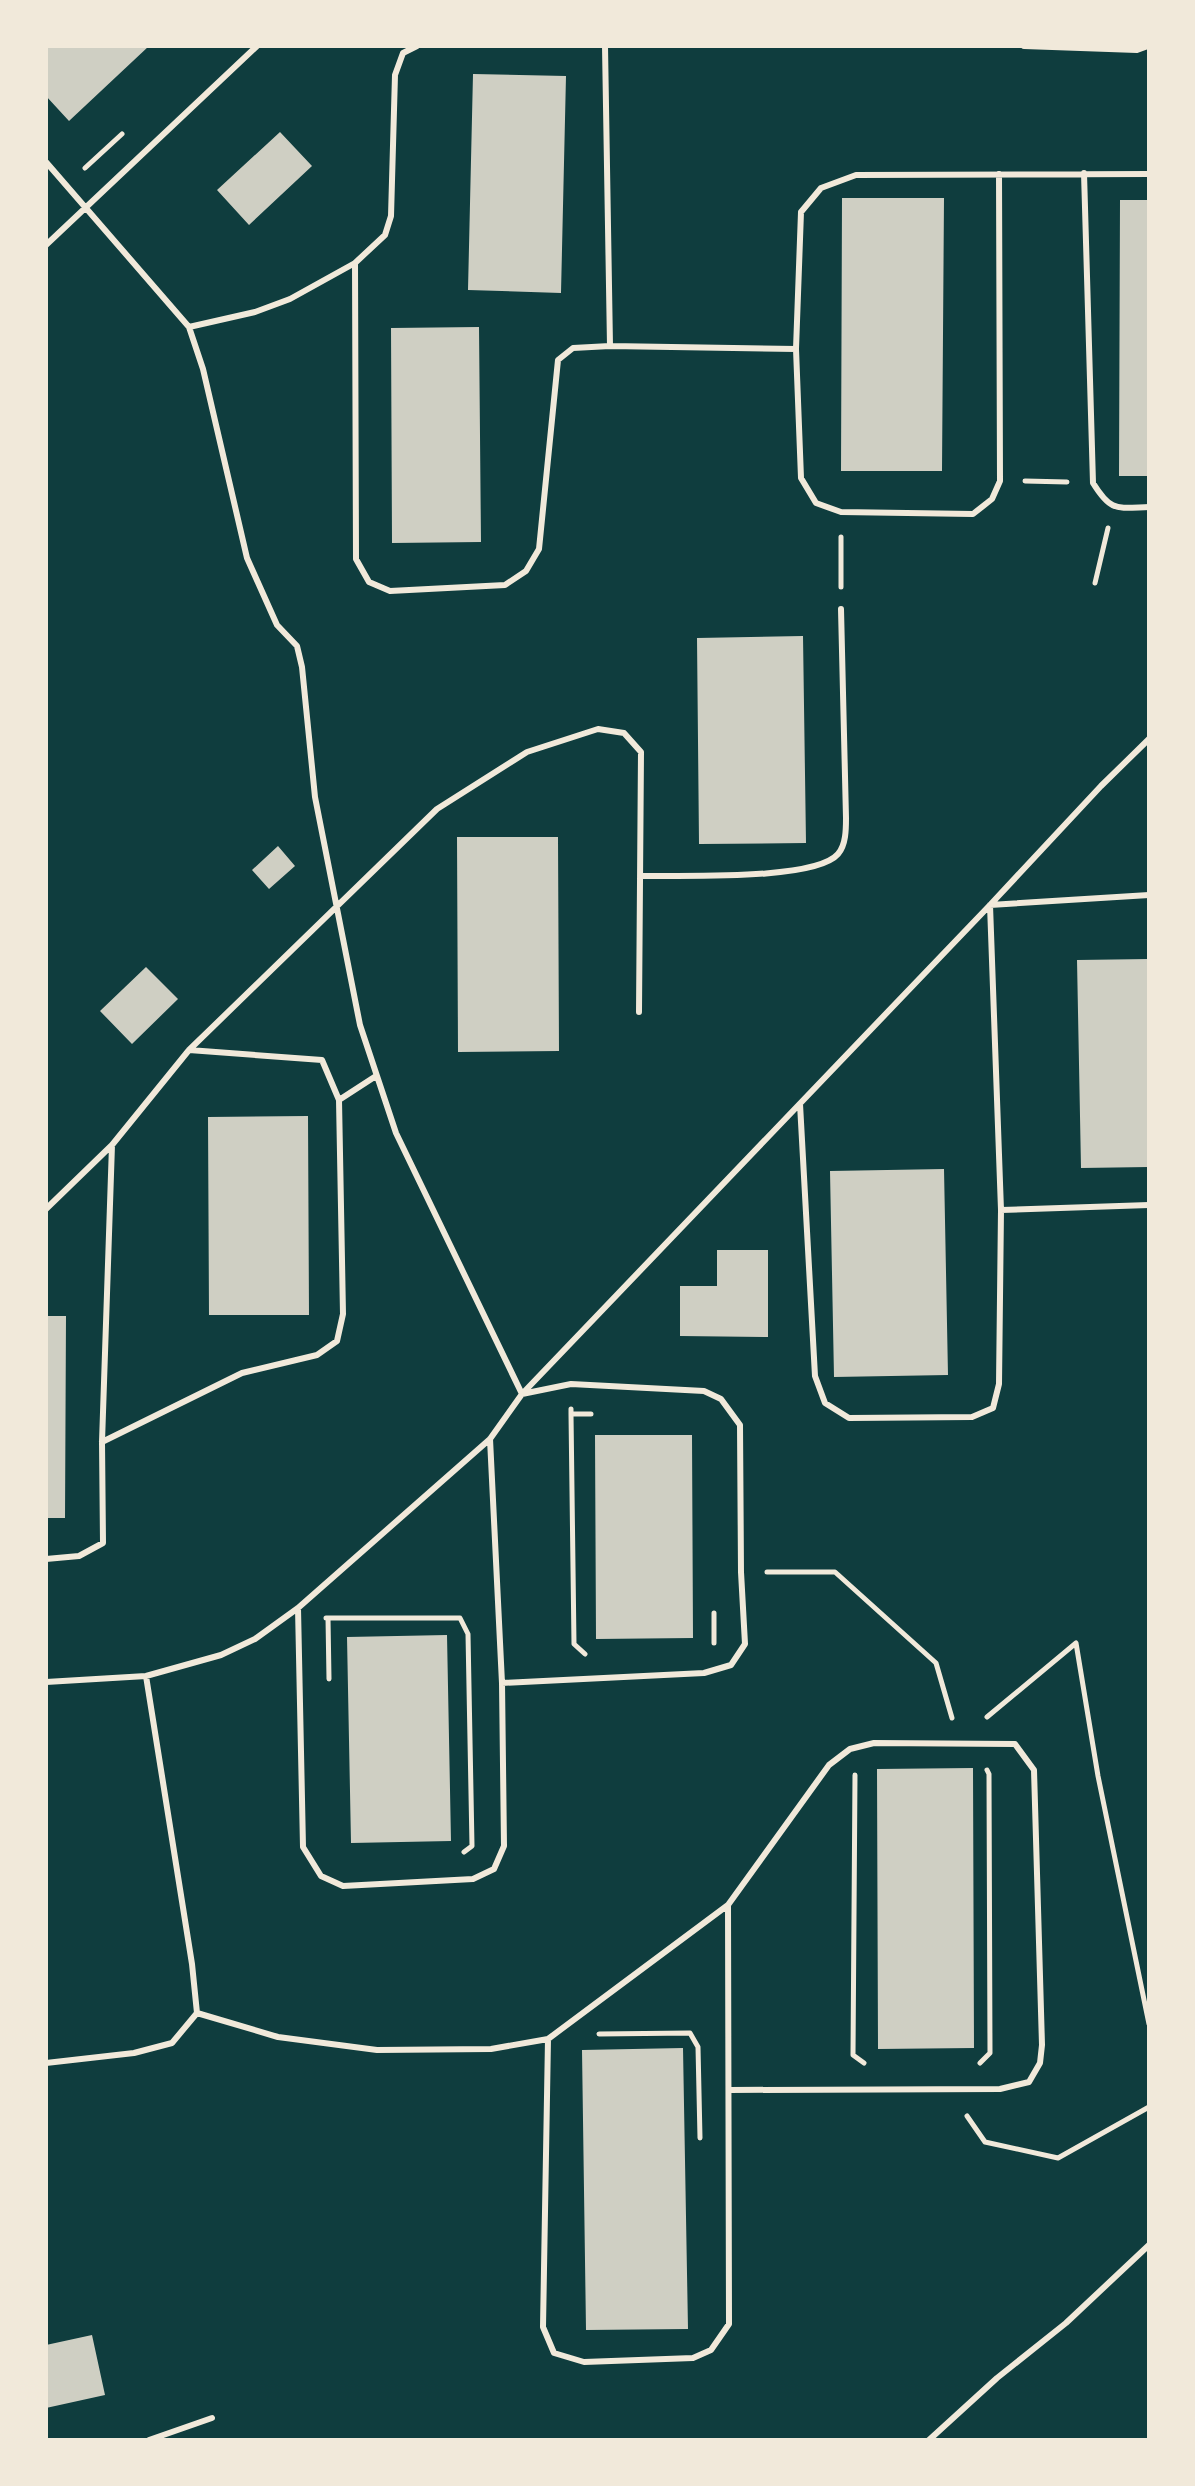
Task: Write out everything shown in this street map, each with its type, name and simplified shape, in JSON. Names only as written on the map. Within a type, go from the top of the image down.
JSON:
[{"type":"lane","points":[[46,245],[257,46]]},
{"type":"lane","points":[[189,327],[255,312],[290,299],[355,263],[385,235],[391,216],[395,75],[403,53],[417,46]]},
{"type":"lane","points":[[605,46],[610,346]]},
{"type":"lane","points":[[1024,46],[1137,50],[1148,46]]},
{"type":"lane","points":[[46,162],[189,327],[203,369],[247,558],[277,625],[297,646],[302,667],[315,797],[360,1025],[396,1133],[522,1394]]},
{"type":"lane","points":[[1084,173],[1093,483],[1105,502],[1113,508],[1149,507]]},
{"type":"lane","points":[[999,174],[1000,481],[992,499],[973,514],[841,512],[816,503],[801,478],[796,349],[801,212],[821,188],[856,175],[1084,173],[1149,174]]},
{"type":"lane","points":[[355,263],[356,559],[369,582],[390,591],[505,585],[526,571],[539,549],[558,360],[573,348],[796,349]]},
{"type":"lane","points":[[640,876],[794,872],[825,865],[840,852],[846,818],[841,609]]},
{"type":"lane","points":[[46,1209],[112,1145],[189,1050],[437,809],[527,752],[598,729],[624,733],[641,752],[639,1012]]},
{"type":"lane","points":[[46,1682],[146,1676],[221,1655],[255,1639],[298,1608],[490,1439],[522,1394],[1149,739]]},
{"type":"lane","points":[[990,905],[1149,895]]},
{"type":"lane","points":[[800,1104],[815,1376],[825,1403],[849,1418],[972,1417],[993,1408],[999,1384],[1001,1210],[990,905]]},
{"type":"lane","points":[[102,1442],[242,1373],[317,1355],[337,1341],[343,1314],[339,1100],[322,1060],[189,1050]]},
{"type":"lane","points":[[339,1100],[376,1076]]},
{"type":"lane","points":[[46,1559],[79,1556],[103,1543],[102,1442],[112,1145]]},
{"type":"lane","points":[[1001,1210],[1149,1205]]},
{"type":"lane","points":[[502,1683],[704,1673],[731,1665],[745,1644],[740,1425],[721,1399],[704,1391],[571,1384],[522,1394]]},
{"type":"lane","points":[[298,1608],[303,1847],[321,1876],[343,1886],[473,1879],[494,1869],[504,1846],[502,1683],[490,1439]]},
{"type":"lane","points":[[46,2063],[134,2053],[172,2043],[197,2013],[146,1676]]},
{"type":"lane","points":[[197,2013],[278,2037],[377,2050],[491,2049],[548,2039],[728,1905],[829,1765],[850,1749],[874,1743],[1015,1744],[1034,1770],[1042,2045],[1040,2063],[1029,2082],[1000,2089],[730,2090]]},
{"type":"lane","points":[[548,2039],[543,2327],[554,2353],[584,2362],[693,2358],[711,2350],[729,2324],[728,1905]]},
{"type":"lane","points":[[929,2440],[997,2378],[1066,2323],[1149,2245]]},
{"type":"lane","points":[[149,2440],[212,2418]]},
{"type":"path","points":[[81,172],[126,130]]},
{"type":"path","points":[[1000,481],[1093,483]]},
{"type":"path","points":[[1095,583],[1113,508]]},
{"type":"path","points":[[841,512],[841,609]]},
{"type":"path","points":[[571,1384],[574,1644],[588,1658]]},
{"type":"path","points":[[571,1414],[600,1414]]},
{"type":"path","points":[[741,1572],[835,1572],[936,1663],[958,1742],[1076,1643],[1098,1776],[1149,2024]]},
{"type":"path","points":[[707,1648],[715,1642],[714,1600]]},
{"type":"path","points":[[297,1618],[460,1618],[468,1634],[472,1846],[455,1859]]},
{"type":"path","points":[[328,1618],[329,1694]]},
{"type":"path","points":[[850,1749],[855,1757],[853,2055],[868,2066]]},
{"type":"path","points":[[977,2066],[990,2053],[989,1774],[983,1764]]},
{"type":"path","points":[[597,2034],[690,2033],[698,2047],[700,2142]]},
{"type":"path","points":[[948,2089],[985,2142],[1058,2158],[1149,2107]]},
{"type":"building","points":[[46,46],[149,46],[69,121],[46,96]]},
{"type":"building","points":[[473,74],[566,76],[561,293],[468,290]]},
{"type":"building","points":[[280,132],[312,166],[249,225],[217,190]]},
{"type":"building","points":[[842,198],[944,198],[942,471],[841,471]]},
{"type":"building","points":[[1120,200],[1149,200],[1149,476],[1119,476]]},
{"type":"building","points":[[479,327],[481,542],[392,543],[391,328]]},
{"type":"building","points":[[803,636],[806,843],[699,844],[697,638]]},
{"type":"building","points":[[457,837],[558,837],[559,1051],[458,1052]]},
{"type":"building","points":[[278,846],[295,866],[269,889],[252,870]]},
{"type":"building","points":[[1149,959],[1149,1167],[1081,1168],[1077,960]]},
{"type":"building","points":[[146,967],[178,999],[132,1044],[100,1011]]},
{"type":"building","points":[[308,1116],[309,1315],[209,1315],[208,1117]]},
{"type":"building","points":[[944,1169],[948,1375],[834,1377],[830,1171]]},
{"type":"building","points":[[717,1250],[768,1250],[768,1337],[680,1336],[680,1286],[717,1286]]},
{"type":"building","points":[[46,1316],[66,1316],[65,1518],[46,1518]]},
{"type":"building","points":[[595,1435],[692,1435],[693,1638],[596,1639]]},
{"type":"building","points":[[447,1635],[451,1841],[351,1843],[347,1637]]},
{"type":"building","points":[[973,1768],[974,2048],[878,2049],[877,1769]]},
{"type":"building","points":[[683,2048],[688,2329],[586,2330],[582,2050]]},
{"type":"building","points":[[92,2335],[105,2395],[46,2408],[46,2345]]}]
